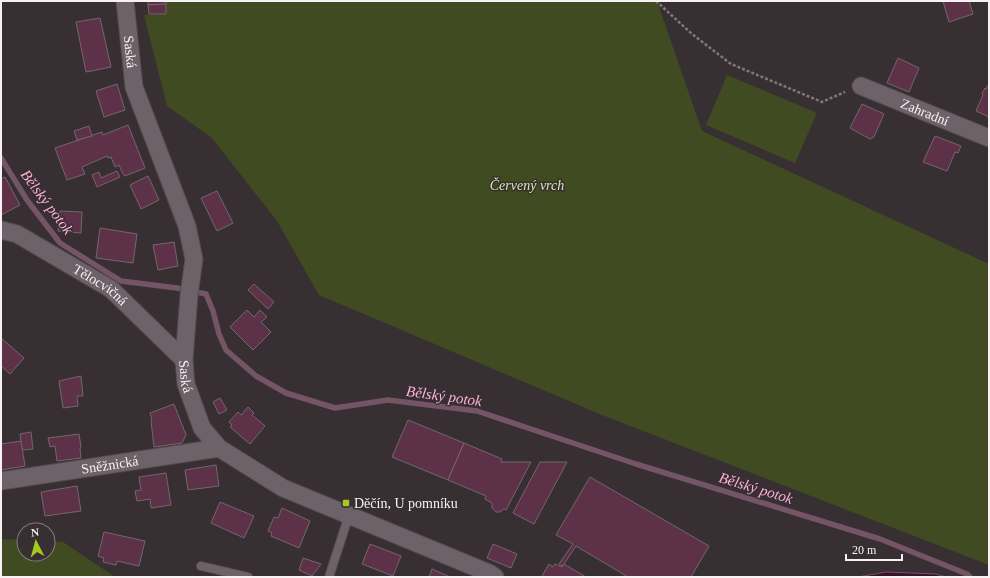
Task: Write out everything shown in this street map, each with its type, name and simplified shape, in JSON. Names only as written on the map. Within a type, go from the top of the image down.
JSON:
[{"type":"street","name":"Saská","points":[[126,1],[134,87],[187,226],[194,259],[189,295],[184,360],[186,384],[202,428],[219,448],[283,488],[496,577]]},
{"type":"street","name":"Zahradní","points":[[861,86],[989,138]]},
{"type":"street","name":"Tělocvičná","points":[[9,232],[111,289],[184,360]]},
{"type":"street","name":"Sněžnická","points":[[1,480],[219,448]]},
{"type":"lane","points":[[329,577],[349,515]]},
{"type":"lane","points":[[201,566],[248,577]]},
{"type":"path","points":[[656,1],[692,34],[731,64],[822,102],[861,86]]},
{"type":"green space","name":"Červený vrch","points":[[166,1],[657,1],[702,131],[989,264],[989,565],[602,415],[319,295],[277,221],[212,138],[167,106],[144,15],[166,14]]},
{"type":"green space","points":[[727,75],[817,113],[795,163],[706,125]]},
{"type":"green space","points":[[1,539],[16,540],[16,562],[56,562],[56,542],[63,542],[115,577],[1,577]]},
{"type":"shaded area","points":[[886,572],[936,574],[946,577],[858,577]]},
{"type":"building","points":[[148,1],[166,1],[166,4],[148,5]]},
{"type":"building","points":[[943,1],[969,1],[973,14],[949,22]]},
{"type":"building","points":[[166,4],[166,14],[149,14],[148,5]]},
{"type":"building","points":[[100,18],[111,67],[86,72],[76,22]]},
{"type":"building","points":[[898,58],[919,68],[909,92],[887,83]]},
{"type":"building","points":[[989,83],[989,117],[976,111],[983,95],[982,94]]},
{"type":"building","points":[[117,84],[125,110],[104,117],[96,91]]},
{"type":"building","points":[[862,104],[884,114],[874,137],[870,139],[850,128]]},
{"type":"building","points":[[128,125],[145,168],[125,176],[119,165],[115,167],[111,157],[108,158],[107,156],[82,167],[85,174],[67,180],[55,148],[102,132],[103,135]]},
{"type":"building","points":[[89,126],[92,136],[77,140],[74,131]]},
{"type":"building","points":[[935,136],[961,146],[958,153],[955,152],[947,171],[923,162]]},
{"type":"building","points":[[117,171],[120,177],[97,187],[92,175],[99,172],[101,178]]},
{"type":"building","points":[[148,176],[159,200],[141,209],[130,185]]},
{"type":"building","points":[[5,177],[20,205],[1,215],[1,179]]},
{"type":"building","points":[[217,191],[233,223],[217,231],[201,198]]},
{"type":"building","points":[[60,211],[82,212],[81,233],[58,231]]},
{"type":"building","points":[[100,228],[137,234],[133,263],[96,258]]},
{"type":"building","points":[[174,242],[178,266],[158,270],[153,245]]},
{"type":"building","points":[[254,284],[274,302],[268,309],[248,290]]},
{"type":"building","points":[[247,310],[254,317],[260,310],[267,317],[261,322],[271,332],[253,350],[230,327]]},
{"type":"building","points":[[1,338],[24,358],[10,374],[1,366]]},
{"type":"building","points":[[81,376],[83,396],[77,396],[78,406],[63,408],[59,381]]},
{"type":"building","points":[[220,398],[227,410],[219,414],[213,402]]},
{"type":"building","points":[[174,404],[186,435],[182,443],[154,447],[150,413]]},
{"type":"building","points":[[248,407],[254,413],[252,415],[265,426],[250,444],[230,427],[232,425],[229,422],[238,412],[241,415]]},
{"type":"building","points":[[408,420],[464,443],[448,480],[392,457]]},
{"type":"building","points":[[31,432],[33,449],[22,450],[20,434]]},
{"type":"building","points":[[79,434],[81,458],[57,461],[55,446],[50,447],[48,438]]},
{"type":"building","points":[[21,441],[25,466],[1,470],[1,444]]},
{"type":"building","points":[[464,443],[502,459],[501,462],[531,462],[506,510],[504,509],[500,512],[496,512],[492,508],[492,503],[485,499],[486,496],[448,480]]},
{"type":"building","points":[[540,462],[567,462],[534,524],[513,513]]},
{"type":"building","points":[[216,465],[219,486],[188,490],[185,470]]},
{"type":"building","points":[[166,473],[171,505],[151,508],[150,499],[137,501],[135,491],[141,490],[139,477]]},
{"type":"building","points":[[590,477],[709,546],[691,577],[628,577],[576,546],[564,564],[562,566],[559,564],[573,544],[556,535]]},
{"type":"building","points":[[77,486],[81,511],[45,516],[41,492]]},
{"type":"building","points":[[220,502],[254,516],[244,538],[211,523]]},
{"type":"building","points":[[282,508],[310,521],[299,548],[271,536],[272,533],[268,531],[274,517],[278,518]]},
{"type":"building","points":[[104,532],[145,541],[139,566],[117,561],[116,565],[103,562],[104,558],[98,556]]},
{"type":"building","points":[[370,544],[401,556],[393,576],[362,564]]},
{"type":"building","points":[[493,544],[517,554],[511,568],[487,558]]},
{"type":"building","points":[[303,558],[321,564],[312,576],[299,570]]},
{"type":"building","points":[[549,564],[553,567],[555,564],[562,567],[564,564],[586,577],[543,577],[542,576]]},
{"type":"building","points":[[432,569],[450,577],[429,577]]},
{"type":"waterway","name":"Bělský potok","points":[[1,158],[27,200],[60,243],[121,281],[177,288],[206,294],[213,311],[219,334],[226,350],[256,376],[286,393],[335,408],[388,400],[477,411],[636,464],[880,539],[967,574],[970,577]]},
{"type":"place","name":"Děčín, U pomníku","points":[[346,503]]}]
